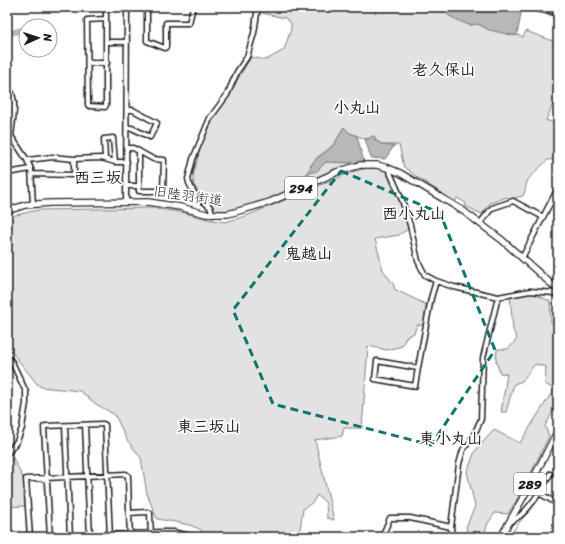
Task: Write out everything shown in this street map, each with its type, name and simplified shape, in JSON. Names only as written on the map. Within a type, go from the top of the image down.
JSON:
[{"type":"highway","name":"旧陸羽街道","points":[[7,211],[32,204],[148,202],[213,215],[235,213],[270,202],[327,176],[350,168],[377,165],[388,168],[462,210],[502,240],[558,291]]},
{"type":"highway","name":"289","points":[[501,537],[529,487],[558,430]]},
{"type":"street","points":[[106,7],[107,63],[105,107],[90,106],[88,105],[87,20],[106,19]]},
{"type":"street","points":[[126,202],[127,7]]},
{"type":"street","points":[[147,7],[147,41],[166,48],[166,23],[189,23],[193,7]]},
{"type":"street","points":[[213,215],[210,207],[194,193],[188,179],[193,159],[210,118],[227,95],[237,72],[247,57],[254,33],[258,7]]},
{"type":"street","points":[[531,7],[558,14]]},
{"type":"street","points":[[107,42],[127,42]]},
{"type":"street","points":[[88,63],[107,63]]},
{"type":"street","points":[[7,90],[12,93],[14,102],[11,136],[27,160],[31,172],[32,204]]},
{"type":"street","points":[[127,110],[133,110],[157,123],[150,137],[132,128],[127,128]]},
{"type":"street","points":[[105,159],[104,139],[114,138],[115,162]]},
{"type":"street","points":[[127,148],[133,148],[139,151],[153,159],[164,160],[164,190],[139,191],[139,151]]},
{"type":"street","points":[[27,160],[53,156],[74,159],[105,159],[115,162],[126,162]]},
{"type":"street","points":[[7,173],[31,172],[74,175],[74,159]]},
{"type":"street","points":[[388,168],[402,200],[421,269],[425,275],[436,281],[454,287],[498,297],[530,291],[554,293],[558,291]]},
{"type":"street","points":[[126,186],[138,186]]},
{"type":"street","points":[[522,258],[558,188]]},
{"type":"street","points":[[480,223],[492,208],[513,201],[543,217]]},
{"type":"street","points":[[418,368],[377,361],[374,379],[415,386],[431,298],[436,281]]},
{"type":"street","points":[[452,537],[450,527],[459,464],[463,450],[474,435],[481,419],[483,358],[498,297]]},
{"type":"street","points":[[7,357],[12,362],[26,392],[25,415],[22,428],[17,440],[7,454]]},
{"type":"street","points":[[85,424],[90,536]]},
{"type":"street","points":[[110,535],[105,425],[85,424],[44,427],[49,537],[130,535],[151,532],[173,532],[194,537]]},
{"type":"street","points":[[65,426],[70,536]]},
{"type":"street","points":[[30,537],[26,479],[126,474],[128,476],[130,535]]},
{"type":"street","points":[[508,523],[516,520],[530,506],[550,474]]},
{"type":"street","points":[[538,493],[558,504]]},
{"type":"street","points":[[129,513],[150,513],[151,537]]},
{"type":"street","points":[[382,537],[390,518],[410,518],[450,527]]},
{"type":"highlighted area","points":[[341,171],[440,213],[495,350],[431,445],[273,404],[233,310]]},
{"type":"shaded area","points":[[263,7],[441,7],[448,15],[470,25],[477,24],[512,36],[517,35],[523,37],[526,31],[553,41],[558,46],[558,93],[546,120],[558,124],[558,161],[548,160],[528,180],[523,196],[509,199],[507,197],[490,203],[482,214],[465,206],[466,203],[457,198],[455,202],[404,167],[399,145],[383,145],[375,140],[375,137],[365,139],[350,133],[343,128],[339,137],[333,144],[310,166],[318,170],[323,164],[330,161],[350,162],[353,163],[353,165],[335,169],[278,198],[235,210],[215,211],[210,202],[201,195],[194,186],[193,177],[201,144],[215,117],[251,57],[266,60],[284,50],[291,29],[291,23],[285,18],[262,13]]},
{"type":"shaded area","points":[[441,7],[519,7],[522,9],[517,35],[515,35],[489,30],[477,24],[471,25],[463,23],[454,19]]},
{"type":"shaded area","points":[[519,7],[558,7],[558,17],[522,9]]},
{"type":"shaded area","points":[[344,127],[350,133],[357,136],[364,162],[326,162],[317,171],[306,174],[315,160],[334,145]]},
{"type":"shaded area","points":[[374,136],[375,140],[383,145],[394,146],[385,159],[371,158],[365,139],[369,139]]},
{"type":"shaded area","points":[[368,168],[380,169],[387,172],[403,207],[408,229],[399,235],[375,239],[383,270],[394,285],[394,289],[427,305],[424,325],[417,325],[414,333],[406,337],[402,346],[387,350],[368,346],[362,428],[344,428],[342,436],[315,440],[334,520],[327,518],[326,503],[317,495],[313,502],[303,509],[299,537],[208,537],[201,530],[192,526],[157,519],[147,494],[141,458],[127,440],[115,415],[96,404],[80,391],[41,387],[7,346],[7,217],[38,210],[153,208],[225,222],[246,216],[354,171]]},
{"type":"shaded area","points":[[532,293],[550,301],[551,322],[558,326],[558,402],[545,426],[549,436],[522,491],[508,514],[495,513],[488,523],[483,537],[468,537],[466,527],[475,506],[467,472],[475,451],[494,430],[520,443],[554,389],[545,384],[546,367],[535,364],[522,381],[514,384],[506,412],[501,412],[507,374],[500,373],[496,361],[497,349],[508,349],[517,339],[513,330],[510,295]]},
{"type":"shaded area","points":[[13,458],[25,482],[25,506],[7,507],[7,462]]},
{"type":"waterway","points":[[7,34],[18,31]]},
{"type":"waterway","points":[[542,493],[558,469]]},
{"type":"waterway","points":[[510,537],[513,531],[541,496]]},
{"type":"district","name":"老久保山","points":[[444,69]]},
{"type":"district","name":"小丸山","points":[[357,107]]},
{"type":"district","name":"西三坂","points":[[98,177]]},
{"type":"district","name":"西小丸山","points":[[414,213]]},
{"type":"district","name":"鬼越山","points":[[309,253]]},
{"type":"district","name":"東三坂山","points":[[209,426]]},
{"type":"district","name":"東小丸山","points":[[451,438]]}]
